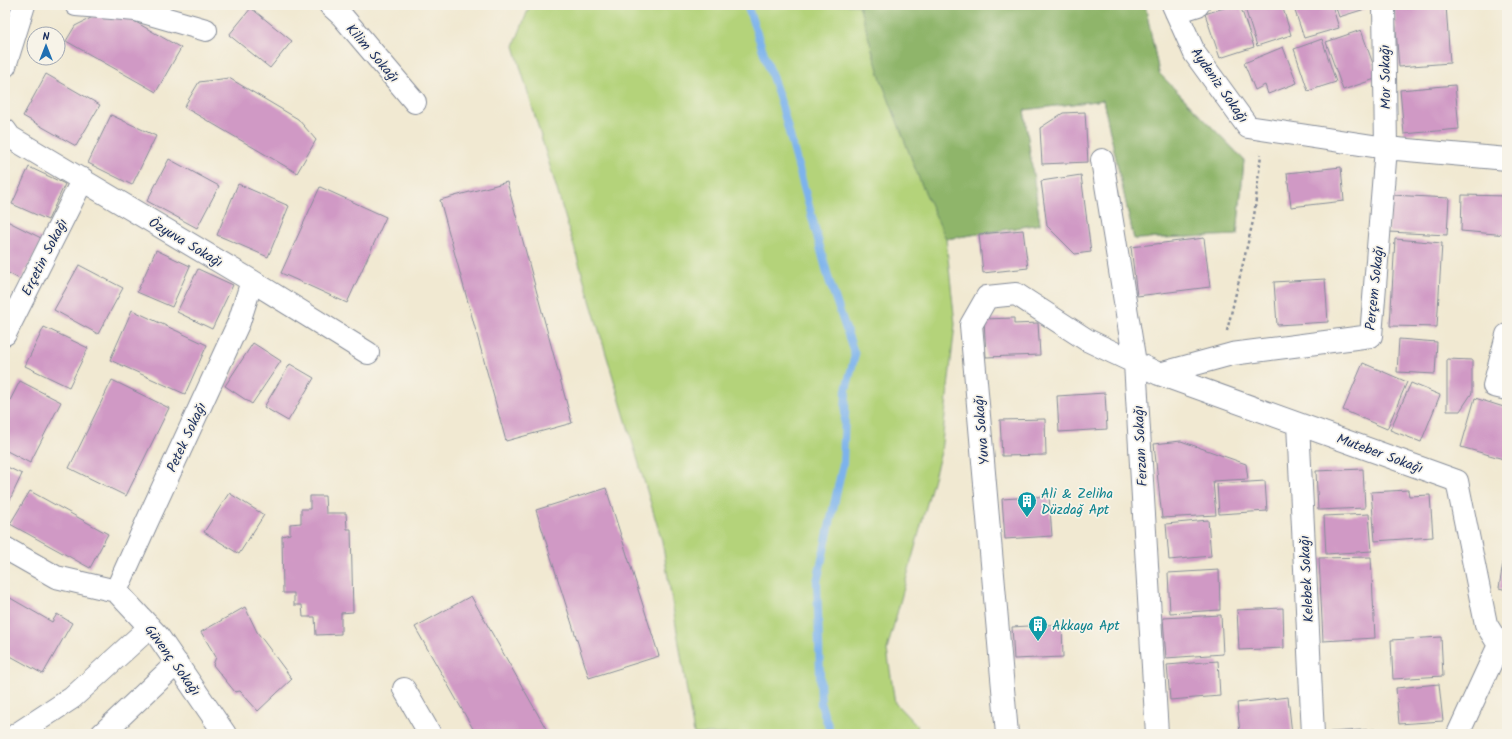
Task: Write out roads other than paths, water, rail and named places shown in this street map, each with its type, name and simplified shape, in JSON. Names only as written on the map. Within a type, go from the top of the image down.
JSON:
[{"type":"street","points":[[5,66],[24,5]]},
{"type":"street","points":[[76,5],[136,10],[206,30]]},
{"type":"street","name":"Kilim Sokağı","points":[[330,5],[342,16],[415,102]]},
{"type":"street","points":[[1174,8],[1198,5]]},
{"type":"street","name":"Mor Sokağı","points":[[1384,5],[1386,148]]},
{"type":"street","name":"Aydeniz Sokağı","points":[[1174,8],[1195,54],[1248,127],[1386,148]]},
{"type":"street","name":"Özyuva Sokağı","points":[[7,138],[83,179],[368,353]]},
{"type":"street","points":[[1386,148],[1507,159]]},
{"type":"street","name":"Perçem Sokağı","points":[[1159,374],[1232,354],[1371,336],[1386,148]]},
{"type":"street","name":"Ferzan Sokağı","points":[[1102,160],[1135,363],[1157,734]]},
{"type":"street","name":"Erçetin Sokağı","points":[[5,334],[83,179]]},
{"type":"street","name":"Petek Sokağı","points":[[116,591],[239,322],[252,281]]},
{"type":"street","name":"Yuva Sokağı","points":[[1007,734],[971,325],[987,297],[1016,294],[1087,340],[1135,363]]},
{"type":"street","points":[[1507,335],[1494,386],[1507,389]]},
{"type":"street","name":"Muteber Sokağı","points":[[1135,363],[1159,374],[1458,481],[1486,624],[1503,644]]},
{"type":"street","name":"Kelebek Sokağı","points":[[1298,424],[1313,734]]},
{"type":"street","points":[[5,548],[56,577],[116,591]]},
{"type":"street","name":"Güvenç Sokağı","points":[[116,591],[158,636],[225,734]]},
{"type":"street","points":[[17,734],[72,698],[150,627]]},
{"type":"street","points":[[1458,734],[1503,644]]},
{"type":"street","points":[[102,734],[177,663]]},
{"type":"street","points":[[404,689],[430,734]]},
{"type":"waterway","points":[[747,5],[780,99],[829,280],[855,355],[846,390],[843,464],[817,582],[821,705],[831,734]]},
{"type":"place","name":"Ali & Zeliha Düzdağ Apt","points":[[1027,518]]},
{"type":"place","name":"Akkaya Apt","points":[[1038,642]]}]
